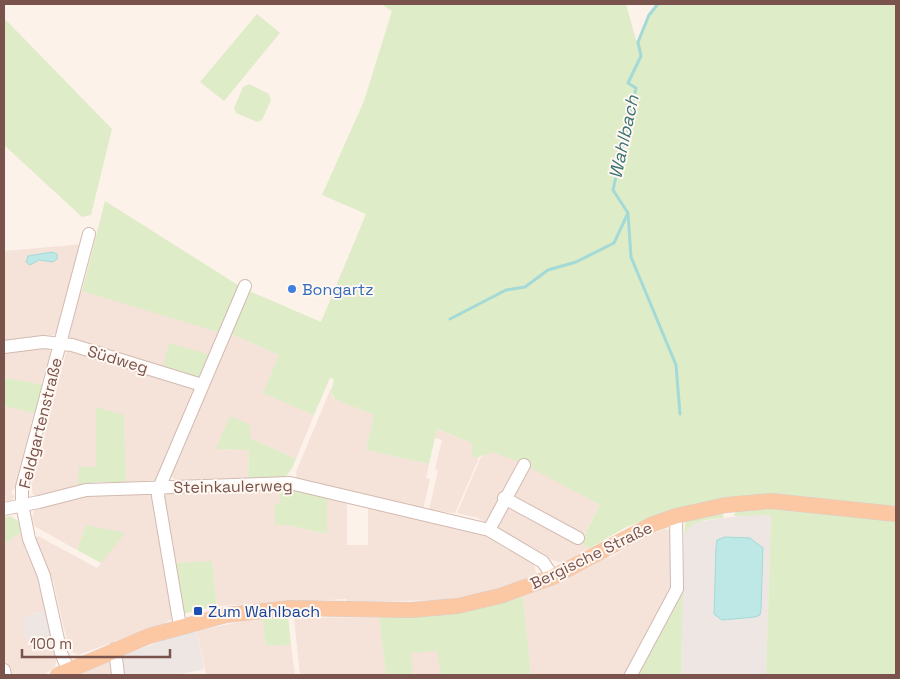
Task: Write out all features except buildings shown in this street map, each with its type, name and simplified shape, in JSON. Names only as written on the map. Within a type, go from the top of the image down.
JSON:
[{"type":"main road","name":"Bergische Straße","points":[[63,672],[115,649],[180,626],[226,615],[281,608],[411,610],[457,606],[500,596],[553,577],[653,524],[676,516],[726,505],[771,501],[896,514]]},
{"type":"street","name":"Feldgartenstraße","points":[[63,672],[61,654],[44,576],[29,539],[22,504],[22,487],[89,234]]},
{"type":"street","points":[[180,626],[158,496],[159,488],[245,286]]},
{"type":"street","name":"Südweg","points":[[4,347],[42,342],[60,343],[202,386]]},
{"type":"street","points":[[488,530],[504,498],[524,465]]},
{"type":"street","name":"Steinkaulerweg","points":[[4,509],[86,490],[290,483],[488,530],[543,562],[553,577]]},
{"type":"street","points":[[504,498],[578,538]]},
{"type":"street","points":[[631,675],[677,588],[676,516]]},
{"type":"street","points":[[115,649],[118,675]]},
{"type":"street","points":[[4,670],[5,675]]},
{"type":"shaded area","points":[[84,244],[58,331],[53,335],[4,342],[4,251]]},
{"type":"shaded area","points":[[79,290],[221,333],[211,356],[163,367],[74,341],[68,336]]},
{"type":"shaded area","points":[[229,333],[279,355],[264,393],[314,415],[296,459],[250,438],[216,449],[249,450],[248,481],[179,483],[169,474]]},
{"type":"shaded area","points":[[47,347],[51,352],[48,372],[45,372],[41,385],[4,378],[4,353]]},
{"type":"shaded area","points":[[69,351],[195,389],[156,480],[126,482],[124,416],[97,407],[96,467],[78,487],[37,497],[33,495],[31,486],[66,353]]},
{"type":"shaded area","points":[[331,388],[332,396],[336,399],[374,415],[366,450],[429,464],[426,478],[430,479],[423,510],[297,479],[296,472]]},
{"type":"shaded area","points":[[4,406],[34,413],[15,488],[11,492],[15,497],[9,502],[4,499]]},
{"type":"shaded area","points":[[436,429],[472,443],[473,456],[479,458],[455,513],[429,510],[438,470],[435,469],[442,440],[435,438]]},
{"type":"shaded area","points":[[493,451],[522,463],[485,523],[478,518],[457,513],[481,457]]},
{"type":"shaded area","points":[[527,465],[600,505],[582,538],[508,497]]},
{"type":"shaded area","points":[[280,488],[280,505],[275,505],[275,525],[287,525],[326,534],[327,497],[347,501],[347,545],[368,545],[368,506],[488,534],[534,564],[536,573],[541,572],[501,589],[443,600],[346,602],[346,599],[217,606],[212,561],[174,563],[164,496],[167,492]]},
{"type":"shaded area","points":[[150,492],[155,496],[175,617],[165,623],[78,655],[69,650],[53,581],[35,538],[38,536],[97,568],[101,563],[86,525],[77,550],[34,526],[32,517],[34,511],[40,507],[99,493]]},
{"type":"shaded area","points":[[505,503],[590,548],[563,563],[554,561],[497,529]]},
{"type":"shaded area","points":[[746,515],[771,515],[766,675],[681,675],[684,535],[688,527],[696,522]]},
{"type":"shaded area","points":[[664,529],[670,530],[672,588],[626,675],[531,675],[523,597],[564,580],[608,557],[610,558],[644,537]]},
{"type":"shaded area","points":[[21,532],[25,549],[41,586],[46,611],[31,614],[51,634],[56,661],[55,667],[44,675],[8,675],[4,657],[4,544]]},
{"type":"shaded area","points":[[46,611],[51,634],[25,639],[22,617]]},
{"type":"shaded area","points":[[262,617],[266,646],[291,645],[295,675],[206,675],[197,631]]},
{"type":"shaded area","points":[[379,617],[386,675],[300,675],[294,618]]},
{"type":"shaded area","points":[[197,631],[204,669],[177,675],[122,675],[121,656],[172,637]]},
{"type":"shaded area","points":[[438,650],[441,675],[413,675],[410,653]]},
{"type":"shaded area","points":[[110,660],[114,675],[72,675]]},
{"type":"green space","points":[[381,4],[626,4],[636,40],[639,41],[655,4],[896,4],[896,508],[794,497],[664,513],[626,527],[590,548],[580,543],[600,505],[522,463],[493,452],[476,458],[472,454],[472,443],[437,429],[429,464],[366,450],[374,415],[335,399],[331,392],[334,379],[330,378],[314,415],[263,393],[279,355],[229,333],[247,290],[321,322],[366,214],[322,195],[364,101],[392,11]]},
{"type":"green space","points":[[257,14],[280,33],[224,101],[200,82]]},
{"type":"green space","points":[[4,18],[112,129],[91,215],[82,217],[4,145]]},
{"type":"green space","points":[[249,84],[269,94],[271,100],[262,120],[257,122],[236,113],[234,108],[243,87]]},
{"type":"green space","points":[[105,201],[241,287],[221,333],[82,291]]},
{"type":"green space","points":[[169,343],[211,355],[202,375],[196,377],[163,367]]},
{"type":"green space","points":[[4,378],[45,385],[38,414],[4,406]]},
{"type":"green space","points":[[96,407],[124,415],[126,482],[95,482],[78,487],[79,467],[96,467]]},
{"type":"green space","points":[[230,416],[250,425],[250,438],[296,459],[288,474],[278,480],[248,481],[249,450],[216,449]]},
{"type":"green space","points":[[280,488],[290,488],[327,497],[327,534],[287,525],[275,525],[274,505],[280,504]]},
{"type":"green space","points":[[759,507],[896,519],[896,675],[766,675],[771,515],[734,516],[736,510]]},
{"type":"green space","points":[[722,513],[724,518],[696,523],[684,535],[686,518]]},
{"type":"green space","points":[[10,516],[18,521],[21,532],[4,544],[4,518]]},
{"type":"green space","points":[[86,525],[125,533],[101,563],[77,550]]},
{"type":"green space","points":[[212,561],[217,606],[182,614],[174,563]]},
{"type":"green space","points":[[683,590],[681,675],[638,675]]},
{"type":"green space","points":[[523,597],[531,675],[441,675],[437,651],[411,653],[413,675],[386,675],[379,617],[452,613]]},
{"type":"green space","points":[[288,615],[291,645],[266,646],[262,617]]},
{"type":"water","points":[[52,252],[57,254],[57,259],[53,262],[39,260],[30,265],[26,262],[28,256]]},
{"type":"water","points":[[725,537],[750,538],[763,548],[760,615],[722,620],[714,614],[717,540]]},
{"type":"waterway","name":"Wahlbach","points":[[450,319],[506,290],[525,287],[548,270],[576,262],[614,243],[628,213],[613,190],[636,88],[628,83],[641,56],[638,42],[649,15],[658,4]]},
{"type":"waterway","points":[[628,214],[631,257],[676,365],[680,414]]},
{"type":"place","name":"Bongartz","points":[[292,289]]},
{"type":"place","name":"Zum Wahlbach","points":[[198,611]]}]
